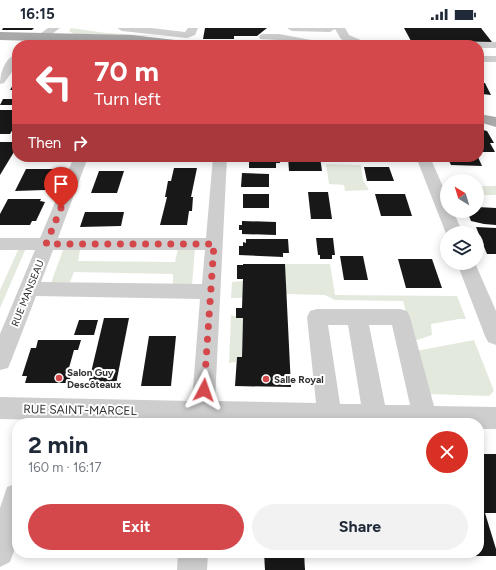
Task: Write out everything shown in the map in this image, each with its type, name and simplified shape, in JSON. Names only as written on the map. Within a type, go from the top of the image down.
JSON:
[{"type":"main road","points":[[0,36],[145,40]]},
{"type":"main road","points":[[0,45],[12,45]]},
{"type":"main road","points":[[484,107],[496,110]]},
{"type":"main road","points":[[484,119],[496,122]]},
{"type":"street","points":[[38,40],[55,28]]},
{"type":"street","points":[[122,28],[187,35],[191,33],[193,28]]},
{"type":"street","points":[[261,40],[276,28]]},
{"type":"street","points":[[292,28],[335,29],[346,40]]},
{"type":"street","points":[[266,40],[279,36],[298,40]]},
{"type":"street","points":[[386,40],[418,40]]},
{"type":"street","points":[[484,43],[496,44]]},
{"type":"street","points":[[484,59],[496,59]]},
{"type":"street","points":[[0,80],[9,64]]},
{"type":"street","name":"RUE MANSEAU","points":[[0,361],[8,319],[29,289],[79,162]]},
{"type":"street","points":[[202,417],[220,162]]},
{"type":"street","points":[[425,162],[451,226]]},
{"type":"street","points":[[0,244],[214,244]]},
{"type":"street","points":[[469,270],[496,336]]},
{"type":"street","points":[[29,289],[211,292]]},
{"type":"street","points":[[329,415],[317,317],[400,317],[425,417]]},
{"type":"street","points":[[357,317],[375,416]]},
{"type":"street","name":"RUE SAINT-MARCEL","points":[[0,408],[42,416],[202,417],[329,415],[496,418]]},
{"type":"street","points":[[0,552],[12,513]]},
{"type":"street","points":[[192,570],[193,558]]},
{"type":"shaded area","points":[[71,28],[106,33],[179,37],[74,34],[69,31]]},
{"type":"shaded area","points":[[326,164],[361,165],[363,180],[369,190],[345,191],[344,185],[329,184]]},
{"type":"shaded area","points":[[484,186],[496,186],[496,195],[484,195]]},
{"type":"shaded area","points":[[19,248],[26,248],[0,308],[0,290]]},
{"type":"shaded area","points":[[178,249],[195,249],[192,285],[173,284],[173,274],[74,272],[70,282],[51,283],[63,250],[80,250],[78,261],[175,262]]},
{"type":"shaded area","points":[[285,264],[330,264],[335,295],[457,296],[466,319],[431,324],[432,335],[414,341],[403,301],[335,300],[325,295],[286,294]]},
{"type":"shaded area","points":[[243,281],[243,298],[231,298],[232,282]]},
{"type":"shaded area","points":[[231,315],[243,318],[242,357],[237,357],[236,362],[229,363]]},
{"type":"shaded area","points":[[474,340],[494,391],[489,396],[428,394],[416,351]]},
{"type":"building","points":[[3,28],[34,28],[32,30],[2,30]]},
{"type":"building","points":[[205,28],[267,28],[257,36],[234,36],[234,39],[203,39]]},
{"type":"building","points":[[404,28],[481,28],[492,42],[484,42],[484,40],[410,40]]},
{"type":"building","points":[[484,83],[485,83],[491,95],[484,94]]},
{"type":"building","points":[[3,99],[12,99],[12,105],[0,105]]},
{"type":"building","points":[[0,110],[12,110],[12,131],[10,134],[0,134]]},
{"type":"building","points":[[484,130],[487,131],[494,143],[490,143],[495,152],[484,152]]},
{"type":"building","points":[[0,142],[12,142],[12,155],[0,175]]},
{"type":"building","points":[[249,162],[280,162],[276,163],[276,168],[249,168]]},
{"type":"building","points":[[288,162],[321,162],[322,171],[289,171]]},
{"type":"building","points":[[450,162],[480,162],[482,166],[451,165]]},
{"type":"building","points":[[364,167],[389,167],[394,181],[367,181]]},
{"type":"building","points":[[174,168],[197,168],[191,197],[193,197],[192,211],[189,211],[187,225],[160,225],[167,197],[165,197],[168,181],[171,181]]},
{"type":"building","points":[[26,169],[54,169],[45,190],[15,191]]},
{"type":"building","points":[[99,171],[124,171],[117,193],[91,193]]},
{"type":"building","points":[[242,173],[269,174],[269,187],[241,187]]},
{"type":"building","points":[[308,192],[328,192],[332,219],[311,219]]},
{"type":"building","points":[[243,194],[269,194],[269,208],[243,208]]},
{"type":"building","points":[[375,194],[405,194],[412,216],[381,216]]},
{"type":"building","points":[[8,199],[41,199],[40,201],[45,202],[36,221],[32,221],[30,225],[0,225],[0,214]]},
{"type":"building","points":[[484,207],[496,208],[496,225],[471,221],[470,218],[484,218]]},
{"type":"building","points":[[85,212],[124,212],[121,226],[80,227]]},
{"type":"building","points":[[242,221],[276,222],[276,235],[242,234],[242,230],[239,230],[239,225],[242,225]]},
{"type":"building","points":[[484,227],[496,228],[496,254],[487,254],[484,247]]},
{"type":"building","points":[[316,238],[333,238],[335,255],[332,255],[332,259],[320,259],[320,255],[318,255]]},
{"type":"building","points":[[246,239],[288,239],[289,253],[283,253],[283,257],[239,255],[239,246],[243,246],[243,242],[246,243]]},
{"type":"building","points":[[340,256],[363,256],[368,280],[344,280]]},
{"type":"building","points":[[398,259],[432,259],[442,288],[406,288]]},
{"type":"building","points":[[285,264],[291,387],[235,386],[237,357],[242,357],[243,318],[236,318],[236,308],[242,308],[243,279],[237,279],[237,265]]},
{"type":"building","points":[[104,318],[129,318],[116,384],[88,385]]},
{"type":"building","points":[[79,320],[98,320],[94,335],[74,335]]},
{"type":"building","points":[[149,336],[176,336],[171,386],[141,386]]},
{"type":"building","points":[[38,340],[81,340],[78,350],[74,350],[67,375],[71,375],[69,383],[25,383],[27,376],[22,376],[31,348],[36,348]]},
{"type":"building","points":[[484,454],[496,454],[496,513],[485,513],[496,549],[496,556],[484,556]]},
{"type":"building","points":[[264,558],[304,558],[305,570],[265,570]]},
{"type":"place","name":"Salon Guy Descôteaux","points":[[59,378]]},
{"type":"place","name":"Salle Royal","points":[[266,379]]},
{"type":"route","points":[[61,208],[46,244],[214,244],[204,390]]}]
